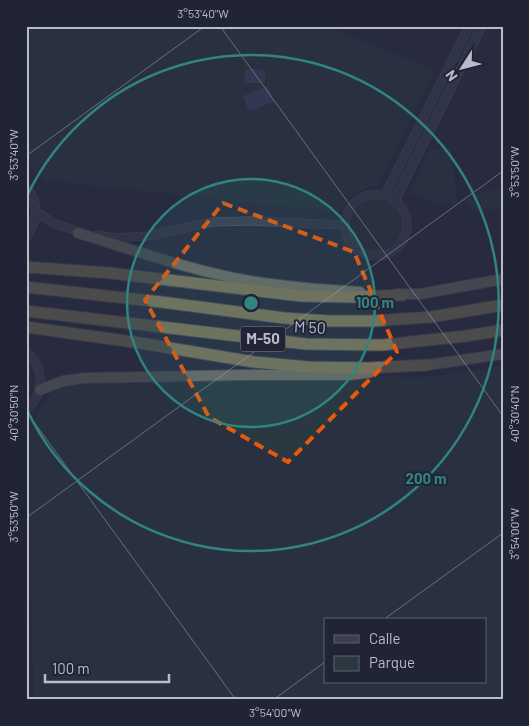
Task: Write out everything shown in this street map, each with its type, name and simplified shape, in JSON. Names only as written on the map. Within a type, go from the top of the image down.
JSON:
[{"type":"highway","points":[[78,233],[196,268],[248,280],[303,288],[403,295]]},
{"type":"highway","points":[[26,267],[110,273],[301,296],[352,298],[420,294],[503,279]]},
{"type":"highway","name":"M-50","points":[[29,287],[284,318],[329,321],[431,317],[503,305]]},
{"type":"highway","name":"M 50","points":[[30,311],[306,344],[382,345],[503,330]]},
{"type":"highway","points":[[26,327],[254,362],[308,367],[368,368],[426,365]]},
{"type":"highway","points":[[40,390],[63,381],[85,378],[350,375],[503,354]]},
{"type":"street","points":[[385,196],[469,26]]},
{"type":"street","points":[[395,201],[482,26]]},
{"type":"street","points":[[26,186],[35,202],[37,212],[35,221],[26,237]]},
{"type":"street","points":[[376,194],[395,201],[402,208],[408,226],[406,236],[401,244],[394,251],[386,255],[366,255],[358,250],[351,243],[345,225],[351,207],[358,200],[376,194]]},
{"type":"street","points":[[37,212],[53,223],[78,233],[113,238],[148,236],[212,222],[252,221],[345,225]]},
{"type":"street","points":[[26,351],[37,364],[40,372],[40,390],[33,404],[26,410]]},
{"type":"highlighted area","points":[[223,203],[354,252],[397,352],[288,462],[209,417],[145,300]]},
{"type":"green space","points":[[28,26],[320,26],[338,31],[436,71],[379,185],[356,193],[339,212],[45,180],[28,166],[26,32]]},
{"type":"green space","points":[[474,26],[478,26],[460,62],[457,60]]},
{"type":"green space","points":[[449,77],[452,79],[395,193],[391,192]]},
{"type":"green space","points":[[451,147],[457,203],[434,203],[411,193],[428,151]]},
{"type":"green space","points":[[503,188],[503,209],[477,211],[465,203],[474,194]]},
{"type":"green space","points":[[372,198],[382,198],[392,202],[400,210],[404,225],[400,240],[392,248],[382,252],[372,252],[362,248],[354,240],[350,230],[350,220],[354,210],[362,202]]},
{"type":"green space","points":[[26,363],[31,372],[32,381],[26,398]]},
{"type":"green space","points":[[503,365],[503,700],[34,700],[27,444],[34,421],[50,396],[51,384],[63,381],[350,375],[419,378],[482,370]]},
{"type":"water","points":[[245,69],[265,70],[265,83],[245,83]]},
{"type":"water","points":[[268,86],[274,102],[249,111],[243,96]]}]
